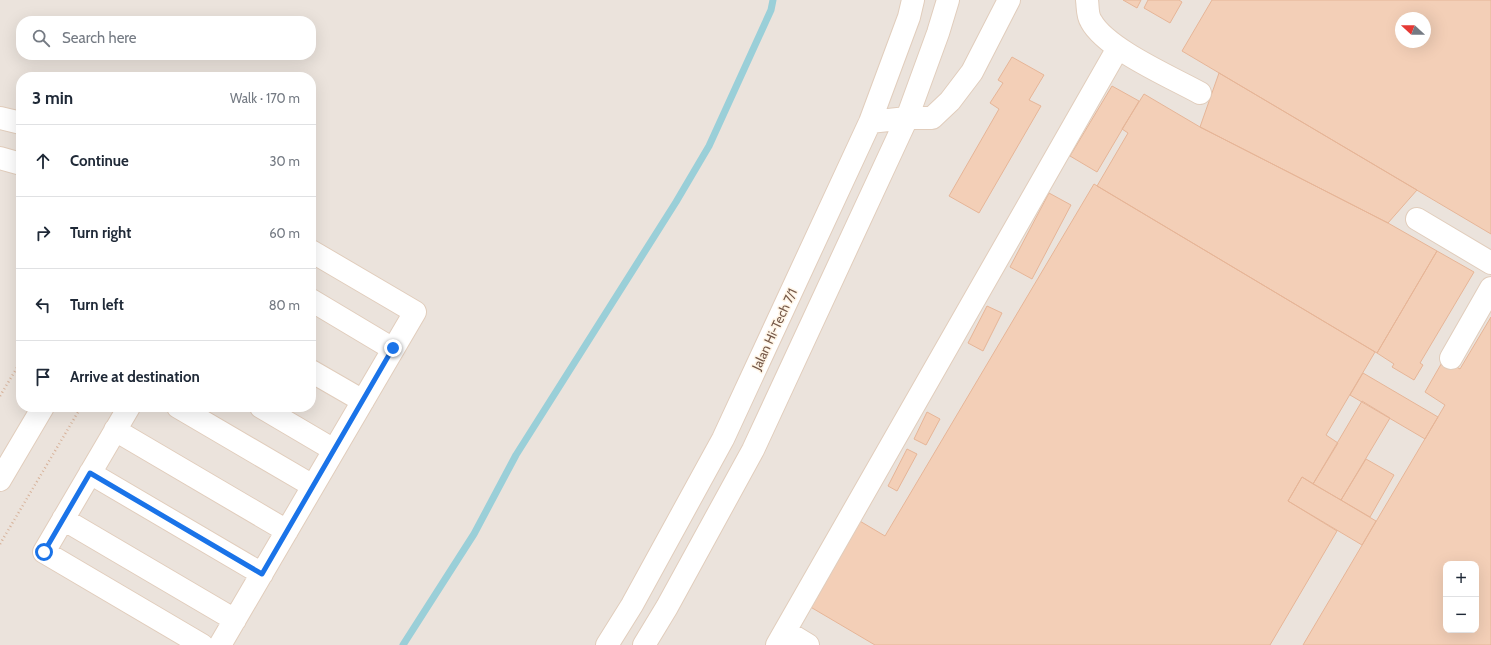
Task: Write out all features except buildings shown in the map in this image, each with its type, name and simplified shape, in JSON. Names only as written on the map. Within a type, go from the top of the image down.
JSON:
[{"type":"street","name":"Jalan Hi-Tech 7/1","points":[[607,645],[632,605],[723,439],[870,122],[914,0]]},
{"type":"street","points":[[644,645],[667,608],[753,450],[907,118],[938,33],[948,0]]},
{"type":"street","points":[[870,122],[907,118],[932,118],[950,102],[972,72],[1009,0]]},
{"type":"street","points":[[1087,0],[1090,20],[1096,30],[1118,48],[1200,93]]},
{"type":"street","points":[[808,645],[781,638],[1118,48]]},
{"type":"street","points":[[0,118],[16,122]]},
{"type":"street","points":[[0,158],[16,163]]},
{"type":"street","points":[[1417,219],[1491,263]]},
{"type":"street","points":[[220,645],[415,312],[316,254]]},
{"type":"street","points":[[1451,358],[1491,288]]},
{"type":"street","points":[[316,303],[393,348]]},
{"type":"street","points":[[316,374],[363,401]]},
{"type":"street","points":[[0,480],[40,412]]},
{"type":"street","points":[[126,412],[44,552],[202,645]]},
{"type":"street","points":[[187,412],[313,486]]},
{"type":"street","points":[[269,412],[334,450]]},
{"type":"street","points":[[115,430],[287,531]]},
{"type":"street","points":[[90,473],[262,574]]},
{"type":"street","points":[[63,519],[235,620]]},
{"type":"path","points":[[0,396],[16,369]]},
{"type":"path","points":[[0,544],[78,412]]},
{"type":"shaded area","points":[[0,0],[1491,0],[1491,645],[0,645]]},
{"type":"waterway","points":[[403,645],[474,534],[516,455],[676,202],[709,146],[771,10],[773,0]]},
{"type":"route","points":[[44,552],[90,473],[262,574],[393,348]]}]
